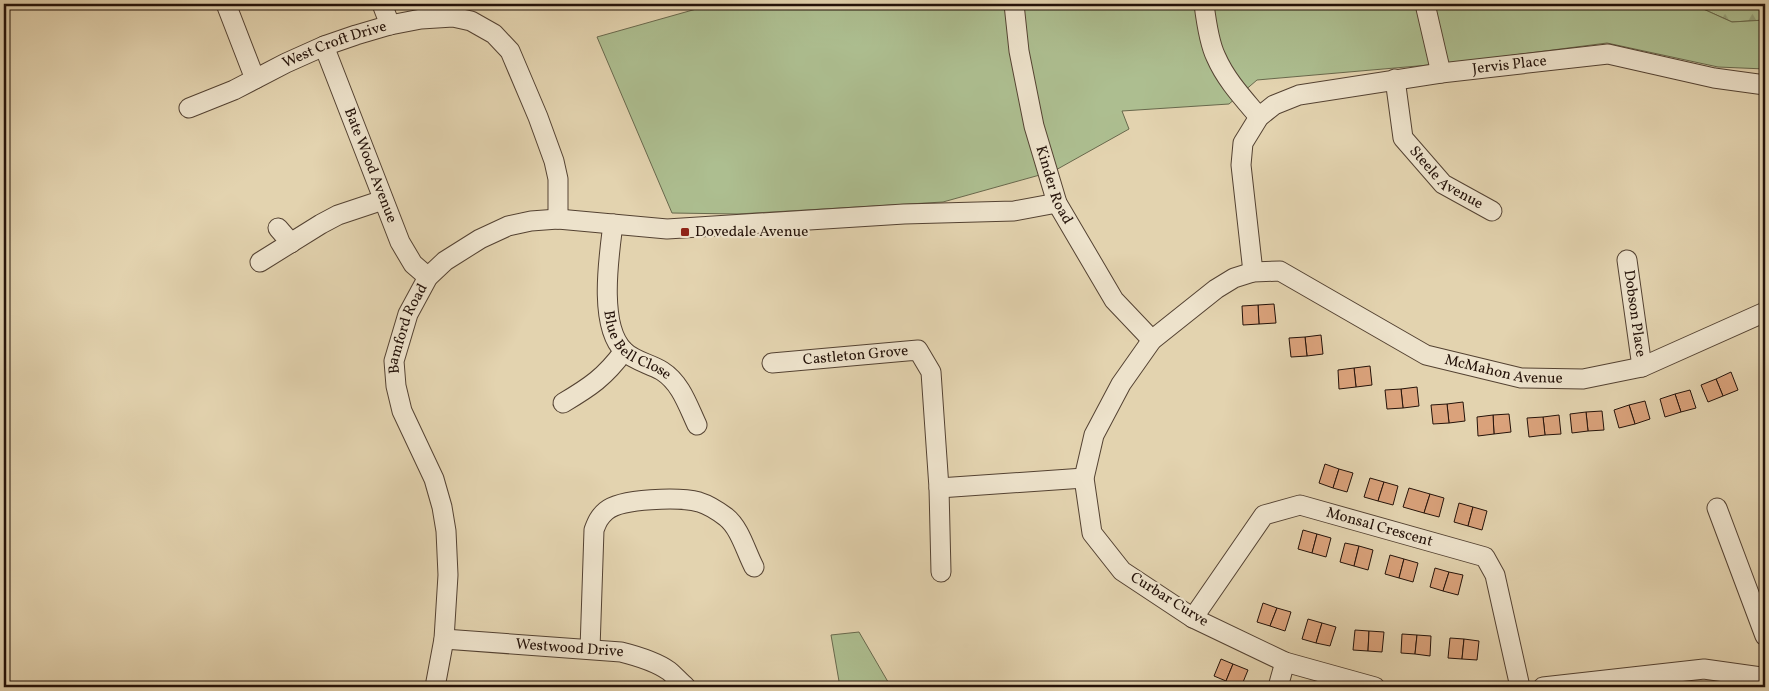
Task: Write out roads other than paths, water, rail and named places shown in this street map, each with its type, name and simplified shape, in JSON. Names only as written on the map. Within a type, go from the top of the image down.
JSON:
[{"type":"street","points":[[226,4],[256,78]]},
{"type":"street","points":[[382,4],[390,25]]},
{"type":"street","name":"Kinder Road","points":[[1014,4],[1019,51],[1034,126],[1056,202],[1114,300],[1152,340]]},
{"type":"street","points":[[1204,4],[1215,56],[1244,101],[1259,117],[1244,144],[1241,165],[1253,272]]},
{"type":"street","points":[[1425,4],[1441,73]]},
{"type":"street","name":"West Croft Drive","points":[[189,108],[234,90],[324,46],[356,35],[390,25],[453,17],[473,12],[510,51],[538,117],[558,178],[558,219]]},
{"type":"street","name":"Bate Wood Avenue","points":[[324,46],[383,200],[408,256],[428,277]]},
{"type":"street","name":"Jervis Place","points":[[1259,117],[1274,105],[1299,95],[1395,79],[1608,54],[1714,78],[1765,85]]},
{"type":"street","name":"Steele Avenue","points":[[1395,79],[1403,138],[1443,184],[1492,211]]},
{"type":"street","points":[[260,262],[338,215],[383,200]]},
{"type":"street","name":"Bamford Road","points":[[435,687],[444,639],[448,575],[446,531],[442,506],[434,479],[402,411],[396,386],[394,361],[408,314],[428,277],[446,261],[480,239],[508,226],[531,221],[558,219],[667,228],[904,214],[1014,210],[1056,202]]},
{"type":"street","name":"Blue Bell Close","points":[[613,224],[607,279],[608,305],[613,331],[624,351],[662,371],[675,382],[683,394],[697,425]]},
{"type":"street","points":[[278,228],[291,243]]},
{"type":"street","name":"Dobson Place","points":[[1627,260],[1642,367]]},
{"type":"street","name":"McMahon Avenue","points":[[1152,340],[1216,289],[1234,278],[1253,272],[1280,271],[1426,355],[1522,378],[1583,379],[1642,367],[1765,312]]},
{"type":"street","name":"Curbar Curve","points":[[1152,340],[1121,384],[1094,435],[1084,478],[1092,533],[1122,571],[1193,618],[1285,662],[1375,687]]},
{"type":"street","name":"Castleton Grove","points":[[772,363],[918,350],[931,372],[939,488],[941,572]]},
{"type":"street","points":[[563,403],[590,387],[610,370],[624,351]]},
{"type":"street","points":[[939,488],[1084,478]]},
{"type":"street","points":[[590,649],[594,530],[598,518],[607,510],[621,503],[631,501],[681,500],[699,502],[714,508],[728,518],[737,531],[754,567]]},
{"type":"street","name":"Monsal Crescent","points":[[1193,618],[1264,515],[1300,505],[1485,557],[1496,575],[1520,687]]},
{"type":"street","points":[[1717,508],[1765,636]]},
{"type":"street","name":"Westwood Drive","points":[[444,639],[621,652],[639,656],[668,671],[686,687]]},
{"type":"street","points":[[1278,687],[1285,662]]},
{"type":"street","points":[[1543,687],[1704,668],[1764,674]]},
{"type":"place","name":"Dovedale Avenue","points":[[685,232]]}]
